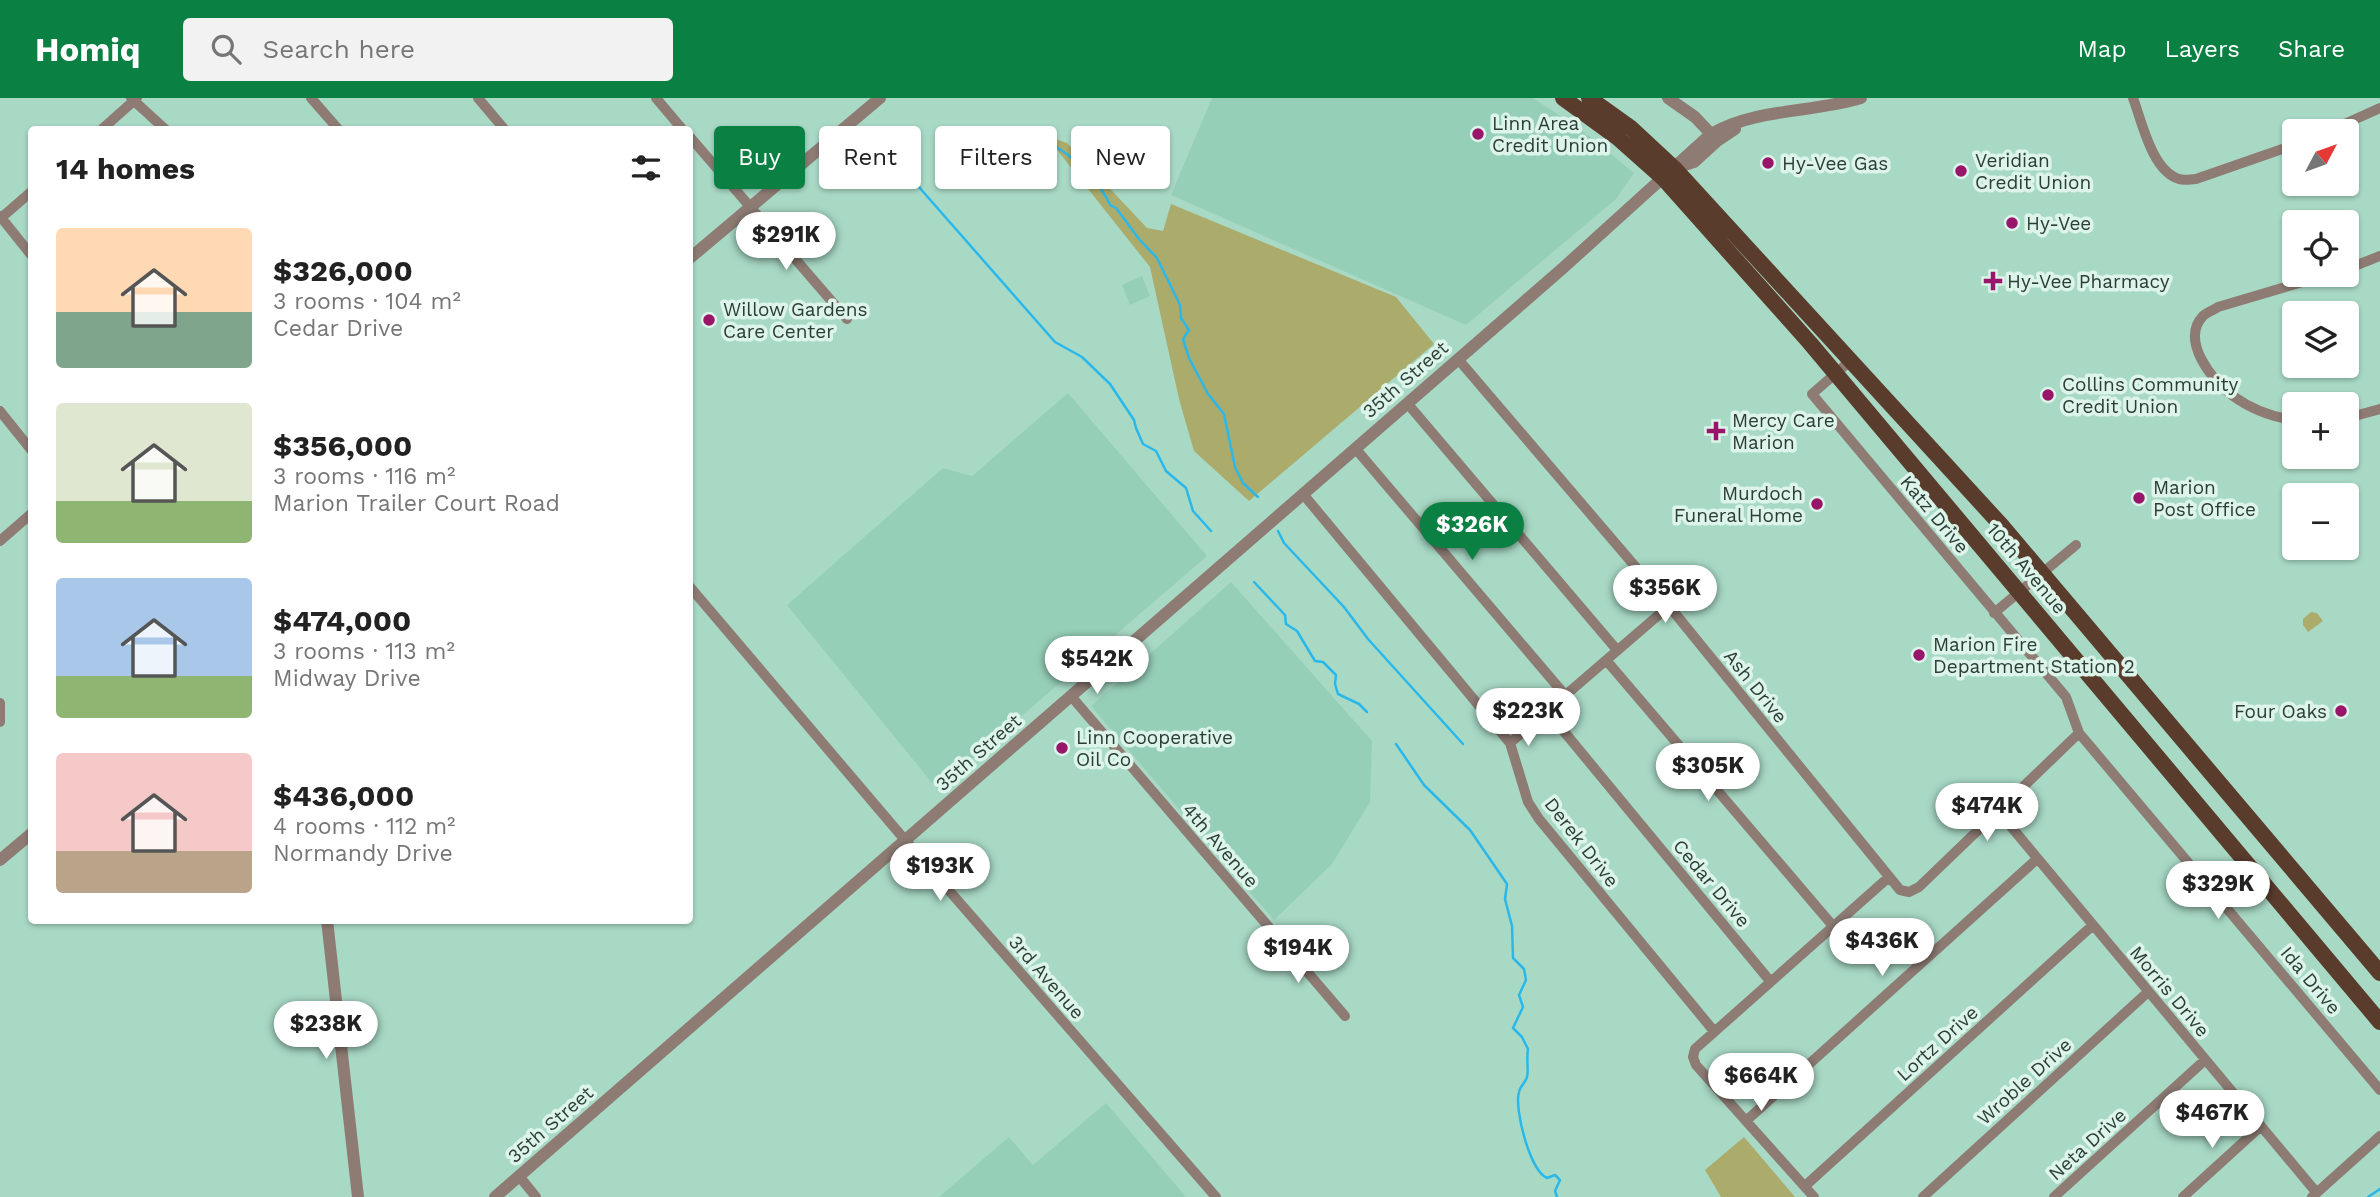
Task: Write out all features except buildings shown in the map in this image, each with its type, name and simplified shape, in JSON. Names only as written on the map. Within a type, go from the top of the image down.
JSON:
[{"type":"main road","points":[[1563,98],[1669,173]]},
{"type":"main road","points":[[1589,98],[1631,128],[1669,173]]},
{"type":"main road","name":"10th Avenue","points":[[1669,173],[1850,361],[2042,573],[2380,973]]},
{"type":"main road","name":"10th Avenue","points":[[1669,173],[2380,1022]]},
{"type":"street","points":[[311,98],[336,126]]},
{"type":"street","points":[[478,98],[502,126]]},
{"type":"street","points":[[656,98],[680,126]]},
{"type":"street","points":[[693,255],[880,98]]},
{"type":"street","points":[[1668,98],[1695,117],[1711,134]]},
{"type":"street","name":"35th Street","points":[[495,1197],[1458,359],[1711,134],[1730,123],[1751,117],[1822,108],[1861,98]]},
{"type":"street","points":[[2133,98],[2155,157],[2166,172],[2180,180],[2196,179],[2282,149]]},
{"type":"street","points":[[2354,119],[2380,107],[2376,98]]},
{"type":"street","points":[[105,126],[134,99],[162,126]]},
{"type":"street","name":"35th Street","points":[[1669,173],[1695,162],[1717,141],[1751,117]]},
{"type":"street","points":[[693,141],[847,319]]},
{"type":"street","points":[[28,194],[0,217],[28,251]]},
{"type":"street","points":[[2359,264],[2380,256]]},
{"type":"street","points":[[2282,419],[2260,411],[2230,394],[2217,381],[2204,364],[2196,345],[2196,329],[2203,316],[2218,307],[2286,287]]},
{"type":"street","name":"Ash Drive","points":[[1458,359],[1669,606],[1889,877]]},
{"type":"street","name":"Katz Drive","points":[[1850,361],[1812,394],[1994,613]]},
{"type":"street","points":[[1407,403],[1618,650]]},
{"type":"street","points":[[2359,415],[2380,409]]},
{"type":"street","points":[[0,411],[28,446]]},
{"type":"street","points":[[1355,448],[1565,695]]},
{"type":"street","name":"Derek Drive","points":[[1303,494],[1510,743],[1528,802],[1539,820],[1713,1030]]},
{"type":"street","points":[[0,541],[28,516]]},
{"type":"street","points":[[1814,1197],[1696,1065],[1693,1057],[1695,1049],[1713,1030],[1889,877],[1900,890],[1909,892],[1919,887],[2079,733],[2066,697],[1994,613],[2076,545]]},
{"type":"street","name":"3rd Avenue","points":[[693,591],[905,840],[1216,1197]]},
{"type":"street","points":[[1510,743],[1669,606]]},
{"type":"street","points":[[1606,660],[1833,926]]},
{"type":"street","name":"4th Avenue","points":[[1071,696],[1345,1016]]},
{"type":"street","points":[[0,704],[0,722]]},
{"type":"street","name":"Cedar Drive","points":[[1547,711],[1770,981]]},
{"type":"street","name":"Ida Drive","points":[[2079,733],[2380,1090]]},
{"type":"street","name":"Morris Drive","points":[[1998,811],[2261,1126],[2314,1195]]},
{"type":"street","points":[[0,860],[28,836]]},
{"type":"street","points":[[1747,1120],[2037,859]]},
{"type":"street","points":[[327,924],[358,1197]]},
{"type":"street","name":"Lortz Drive","points":[[1805,1186],[2093,925]]},
{"type":"street","name":"Wroble Drive","points":[[1923,1197],[2148,992]]},
{"type":"street","name":"Neta Drive","points":[[2054,1197],[2205,1060]]},
{"type":"street","points":[[2183,1197],[2261,1126]]},
{"type":"street","points":[[2314,1195],[2380,1136]]},
{"type":"street","points":[[519,1177],[536,1197]]},
{"type":"shaded area","points":[[1212,98],[1533,98],[1583,131],[1634,173],[1616,199],[1466,325],[1171,195]]},
{"type":"shaded area","points":[[1057,140],[1071,147],[1071,167],[1057,150]]},
{"type":"shaded area","points":[[1088,189],[1110,189],[1147,228],[1163,231],[1171,204],[1396,297],[1434,344],[1249,501],[1194,451],[1179,399],[1150,267]]},
{"type":"shaded area","points":[[1142,276],[1150,296],[1130,305],[1122,285]]},
{"type":"shaded area","points":[[1068,393],[1207,556],[937,789],[787,605],[943,468],[972,476]]},
{"type":"shaded area","points":[[1231,582],[1372,741],[1370,802],[1332,864],[1274,920],[1091,706]]},
{"type":"shaded area","points":[[2311,612],[2317,613],[2323,621],[2308,632],[2303,625],[2303,619]]},
{"type":"shaded area","points":[[1106,1103],[1186,1197],[939,1197],[1009,1137],[1033,1165]]},
{"type":"shaded area","points":[[1744,1137],[1795,1197],[1721,1197],[1705,1170]]},
{"type":"waterway","points":[[1057,148],[1088,173],[1110,205],[1116,208],[1157,258],[1180,305],[1181,318],[1189,330],[1183,339],[1189,358],[1208,394],[1224,414],[1235,467],[1243,483],[1258,497]]},
{"type":"waterway","points":[[921,189],[1055,342],[1082,357],[1110,384],[1134,420],[1143,444],[1156,451],[1166,471],[1186,488],[1193,511],[1211,531]]},
{"type":"waterway","points":[[1278,531],[1284,543],[1344,607],[1368,639],[1463,744]]},
{"type":"waterway","points":[[1254,582],[1285,615],[1286,624],[1297,631],[1315,661],[1323,662],[1336,675],[1338,694],[1359,704],[1367,712]]},
{"type":"waterway","points":[[1396,744],[1424,785],[1470,830],[1507,884],[1505,899],[1512,926],[1513,958],[1524,969],[1526,980],[1519,995],[1523,1007],[1513,1028],[1528,1049],[1528,1074],[1518,1100],[1521,1125],[1529,1152],[1541,1173],[1547,1178],[1555,1175],[1560,1180],[1555,1191],[1557,1197]]},
{"type":"waterway","points":[[2368,1197],[2380,1189]]},
{"type":"place","name":"Linn Area Credit Union","points":[[1478,134]]},
{"type":"place","name":"Hy-Vee Gas","points":[[1768,163]]},
{"type":"place","name":"Veridian Credit Union","points":[[1961,171]]},
{"type":"place","name":"Hy-Vee","points":[[2012,223]]},
{"type":"place","name":"Hy-Vee Pharmacy","points":[[1993,281]]},
{"type":"place","name":"Willow Gardens Care Center","points":[[709,320]]},
{"type":"place","name":"Collins Community Credit Union","points":[[2048,395]]},
{"type":"place","name":"Mercy Care Marion","points":[[1716,431]]},
{"type":"place","name":"Marion Post Office","points":[[2139,498]]},
{"type":"place","name":"Murdoch Funeral Home","points":[[1817,504]]},
{"type":"place","name":"Marion Fire Department Station 2","points":[[1919,655]]},
{"type":"place","name":"Four Oaks","points":[[2341,711]]},
{"type":"place","name":"Linn Cooperative Oil Co","points":[[1062,748]]}]
